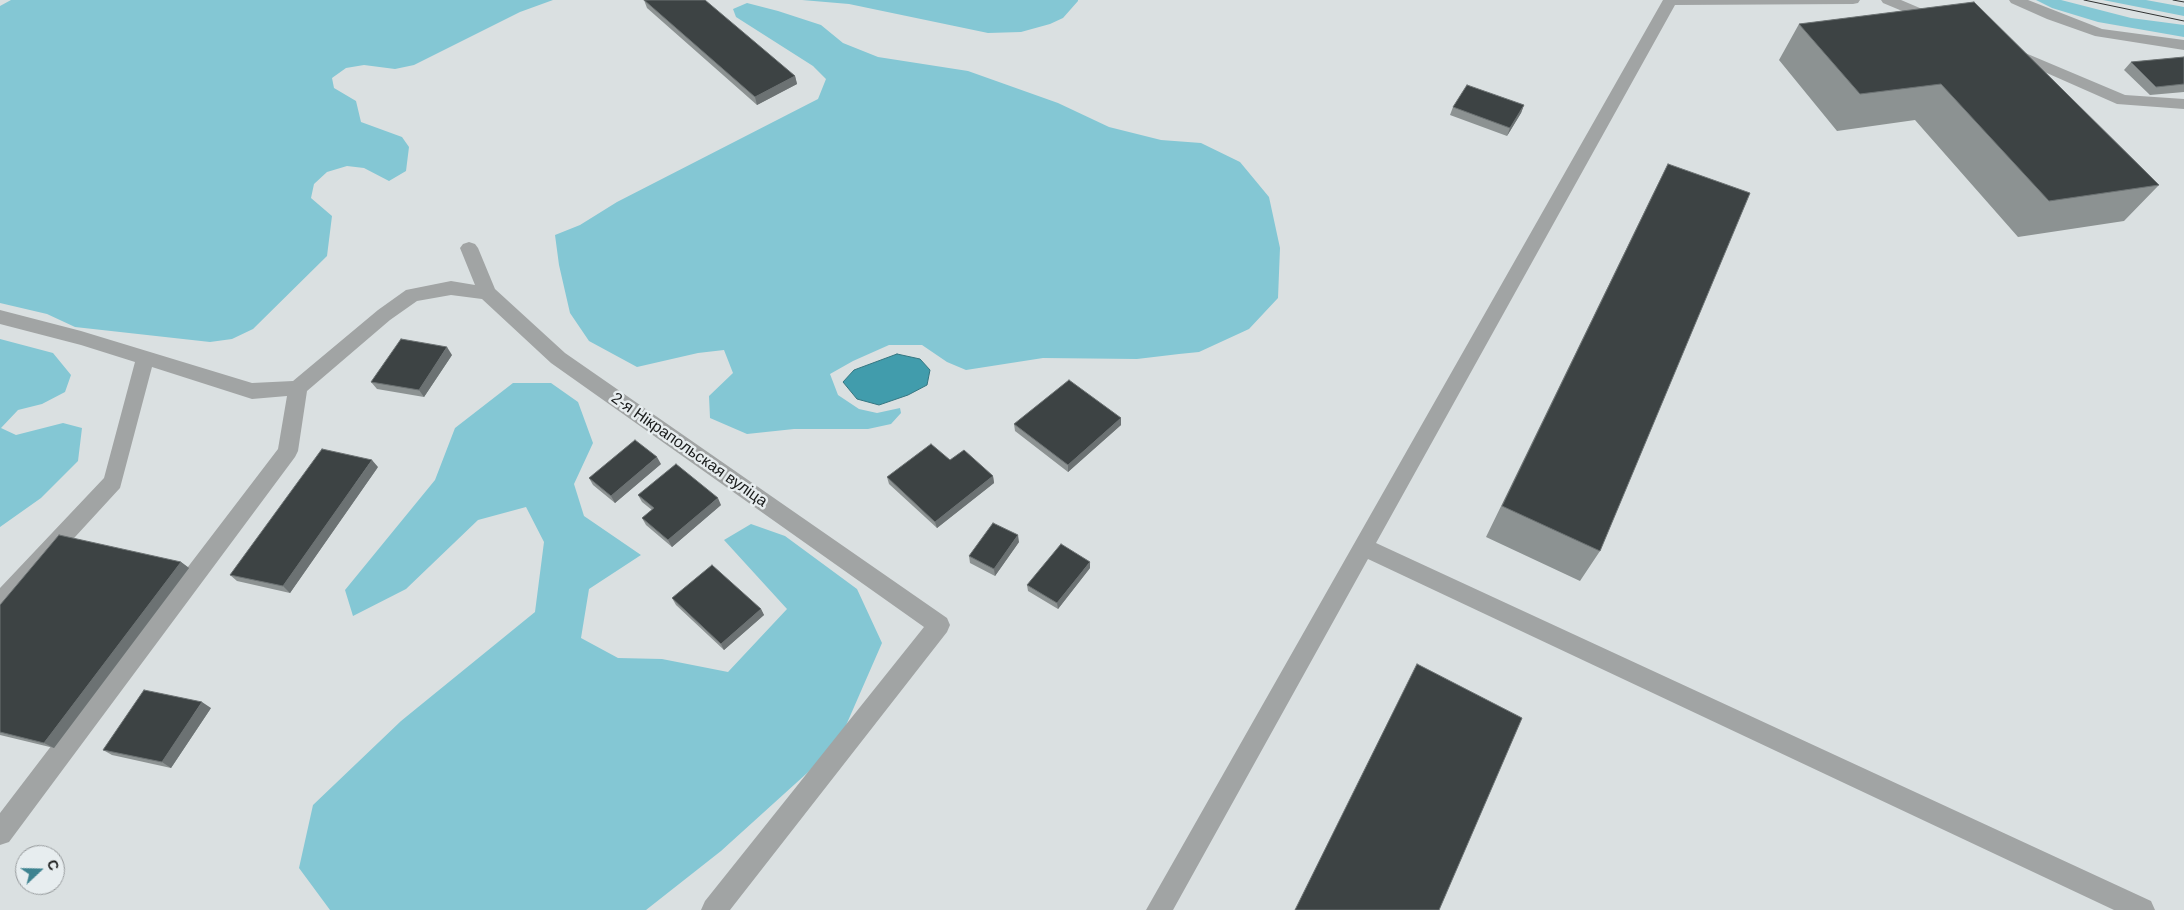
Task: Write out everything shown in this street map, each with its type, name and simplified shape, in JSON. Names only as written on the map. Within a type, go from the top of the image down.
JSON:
[{"type":"lane","points":[[1159,910],[1670,1],[1853,0]]},
{"type":"lane","points":[[1888,0],[1951,27]]},
{"type":"lane","points":[[2016,0],[2052,16],[2100,33],[2184,45]]},
{"type":"lane","points":[[1996,46],[2123,100],[2184,104]]},
{"type":"lane","name":"2-я Нікрапольская вуліца","points":[[469,248],[487,292],[558,358],[939,625],[714,910]]},
{"type":"lane","points":[[0,317],[81,338],[252,391],[298,388],[384,315],[412,295],[451,288],[487,292]]},
{"type":"lane","points":[[0,603],[113,482],[146,359]]},
{"type":"lane","points":[[0,833],[288,451],[298,388]]},
{"type":"lane","points":[[1363,547],[2142,910]]},
{"type":"shaded area","points":[[11,0],[553,0],[520,12],[414,65],[395,69],[364,65],[346,68],[332,78],[334,88],[356,101],[361,122],[402,137],[409,147],[406,171],[389,181],[364,168],[347,166],[327,172],[314,184],[311,198],[332,216],[327,256],[253,329],[232,339],[210,342],[75,327],[47,314],[0,303],[0,6]]},
{"type":"shaded area","points":[[802,0],[1078,1],[1063,18],[1050,24],[1021,32],[988,33],[849,4]]},
{"type":"shaded area","points":[[2036,0],[2061,0],[2131,18],[2184,25],[2184,37],[2098,22],[2052,8]]},
{"type":"shaded area","points":[[2103,0],[2146,0],[2184,7],[2184,16]]},
{"type":"shaded area","points":[[747,3],[821,25],[843,43],[878,57],[968,71],[1058,103],[1109,127],[1161,140],[1201,143],[1240,162],[1269,197],[1280,248],[1278,298],[1249,329],[1199,352],[1137,359],[1043,358],[966,370],[947,362],[922,345],[889,345],[853,361],[830,374],[838,395],[859,409],[877,413],[900,408],[901,413],[891,424],[868,429],[794,429],[747,434],[710,418],[709,396],[733,373],[724,350],[698,353],[637,367],[589,341],[570,313],[559,265],[555,235],[580,225],[617,202],[818,99],[826,79],[813,66],[736,17],[733,9]]},
{"type":"shaded area","points":[[0,339],[53,353],[71,375],[65,392],[42,404],[18,410],[1,428],[16,435],[63,423],[82,428],[78,461],[41,498],[0,527]]},
{"type":"shaded area","points":[[897,354],[920,359],[930,370],[927,385],[908,395],[879,405],[857,399],[843,382],[854,370]]},
{"type":"shaded area","points":[[513,383],[551,383],[578,402],[593,443],[574,484],[584,516],[641,555],[589,589],[581,638],[618,658],[662,659],[728,672],[787,609],[724,540],[751,524],[785,536],[857,589],[882,643],[837,746],[721,851],[646,910],[330,910],[299,868],[313,805],[401,721],[535,612],[544,542],[526,507],[478,520],[406,589],[353,616],[345,590],[435,480],[455,428]]},
{"type":"building","points":[[644,0],[705,0],[795,76],[755,97]]},
{"type":"building","points":[[1974,2],[2159,185],[2049,201],[1941,84],[1860,94],[1799,24]]},
{"type":"building","points":[[2184,57],[2184,84],[2156,87],[2131,62]]},
{"type":"building","points":[[1467,85],[1524,105],[1510,128],[1453,107]]},
{"type":"building","points":[[1668,164],[1750,193],[1600,551],[1502,506]]},
{"type":"building","points":[[401,339],[447,347],[419,390],[371,382]]},
{"type":"building","points":[[1069,380],[1121,418],[1068,465],[1014,424]]},
{"type":"building","points":[[635,440],[657,457],[611,496],[589,478]]},
{"type":"building","points":[[931,444],[950,460],[964,450],[993,476],[935,522],[887,477]]},
{"type":"building","points":[[322,449],[372,460],[283,586],[230,575]]},
{"type":"building","points":[[676,464],[718,498],[668,540],[642,518],[654,508],[638,495]]},
{"type":"building","points":[[993,523],[1018,535],[994,569],[969,556]]},
{"type":"building","points":[[59,535],[181,562],[44,743],[0,732],[0,605]]},
{"type":"building","points":[[1061,544],[1090,562],[1057,603],[1027,585]]},
{"type":"building","points":[[712,565],[761,609],[721,644],[672,598]]},
{"type":"building","points":[[1417,664],[1522,718],[1439,910],[1295,910]]},
{"type":"building","points":[[144,690],[202,702],[162,762],[103,750]]},
{"type":"tram line","points":[[2084,0],[2184,21]]},
{"type":"tram line","points":[[2173,0],[2184,2]]}]
